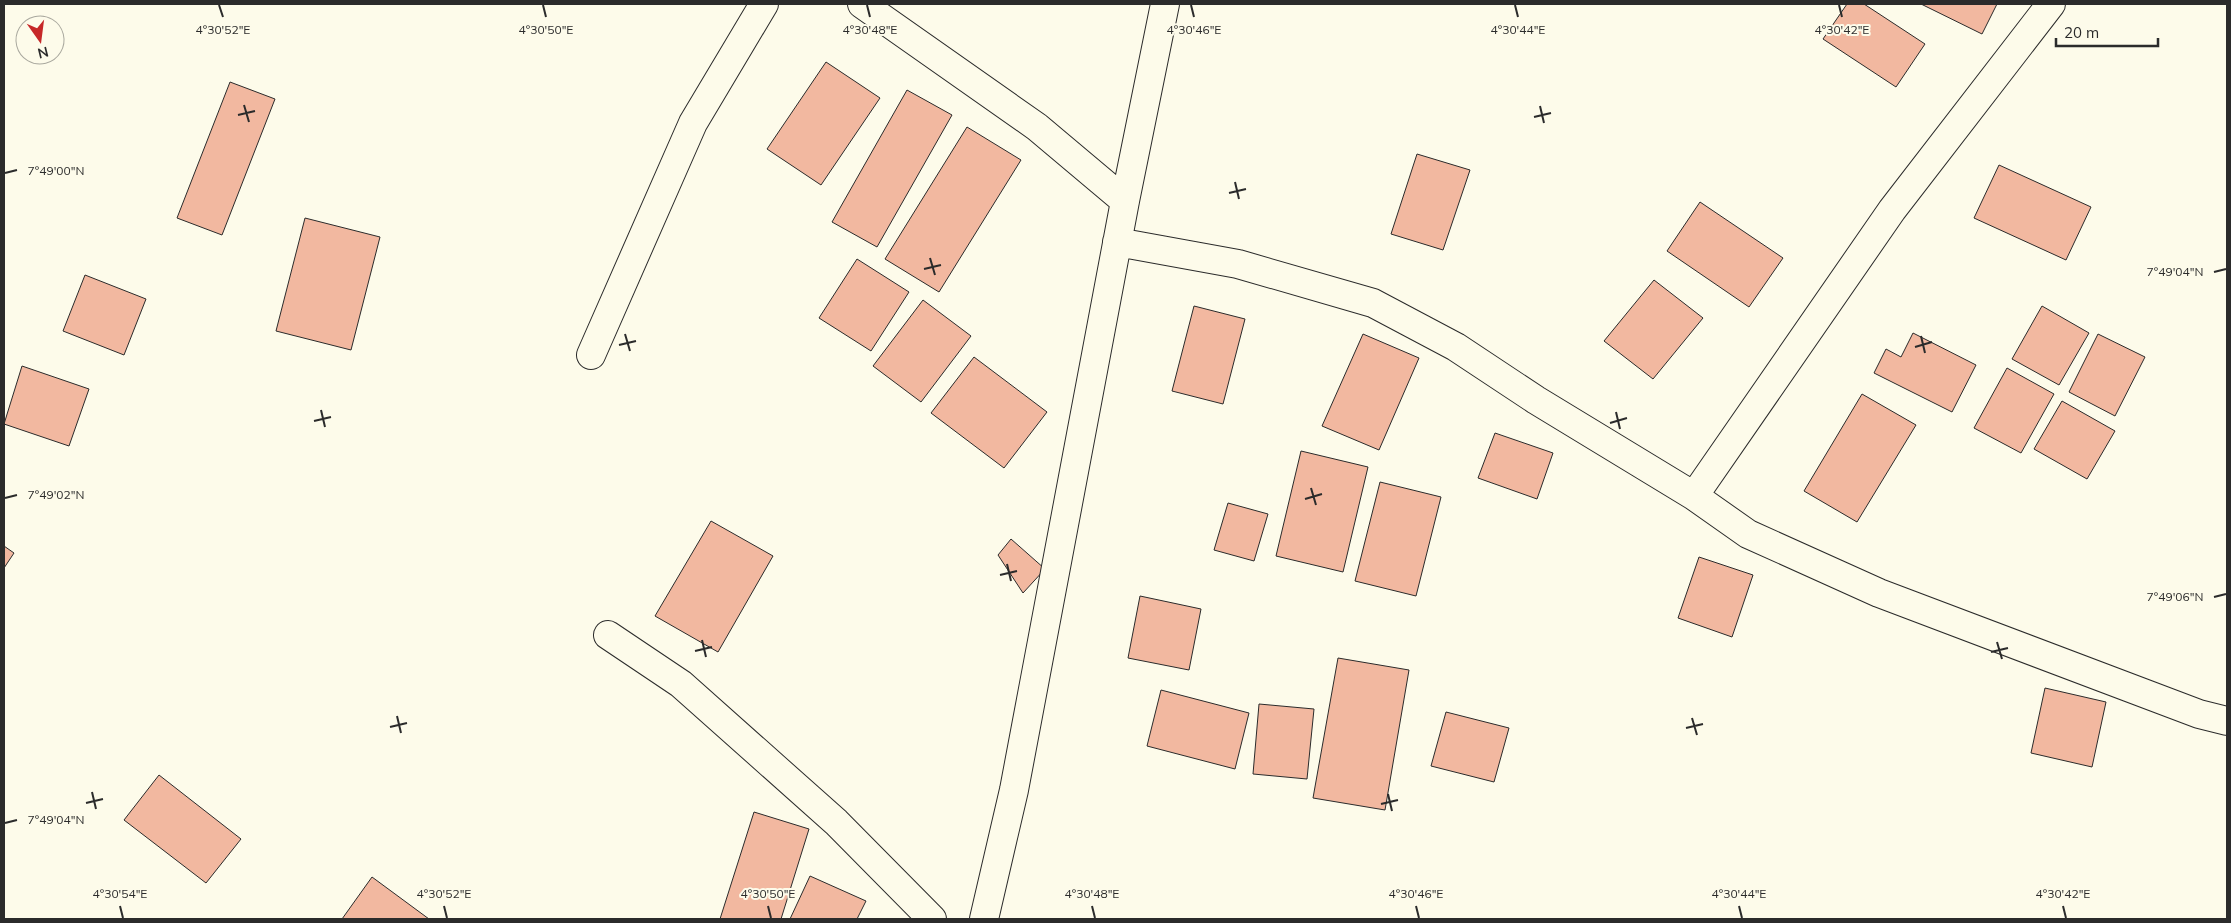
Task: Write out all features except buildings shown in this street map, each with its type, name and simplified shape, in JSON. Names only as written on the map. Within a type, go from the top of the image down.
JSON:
[{"type":"street","points":[[591,355],[693,123],[764,4]]},
{"type":"street","points":[[862,4],[1037,127],[1125,201]]},
{"type":"street","points":[[984,919],[1014,790],[1125,201],[1165,4]]},
{"type":"street","points":[[1694,496],[1892,210],[2051,4]]},
{"type":"street","points":[[1118,242],[1238,264],[1373,303],[1456,347],[1536,400],[1694,496],[1748,534],[1879,593],[2199,714],[2227,722]]},
{"type":"street","points":[[608,635],[681,684],[836,822],[932,919]]}]
